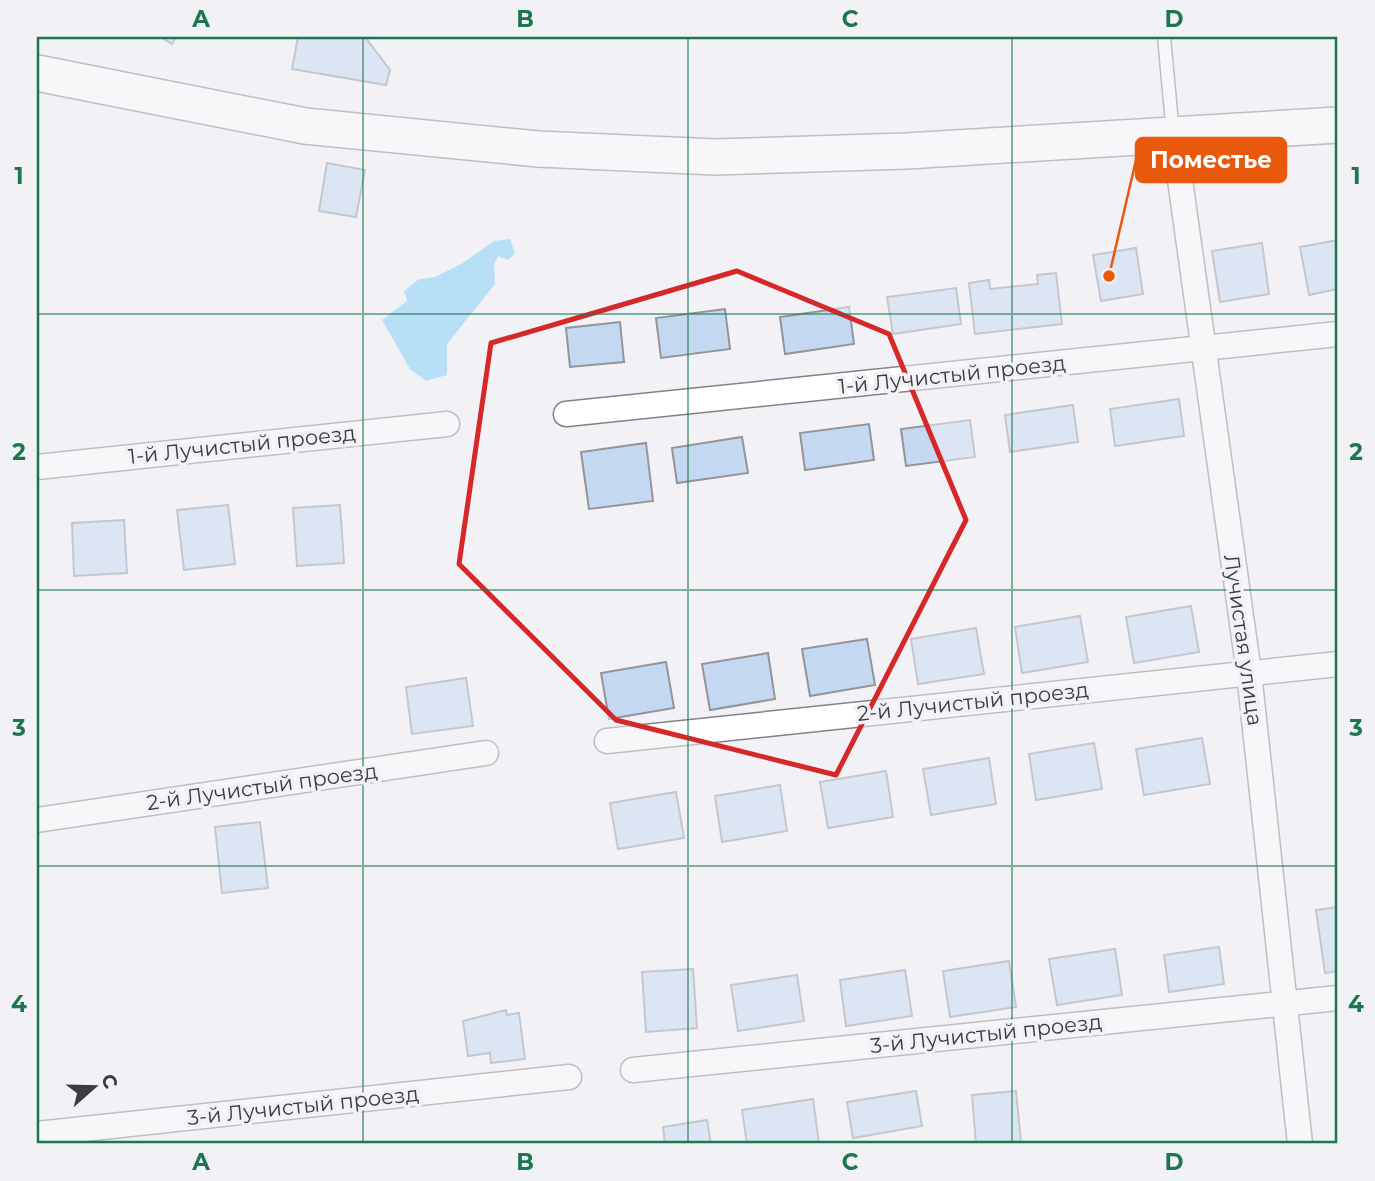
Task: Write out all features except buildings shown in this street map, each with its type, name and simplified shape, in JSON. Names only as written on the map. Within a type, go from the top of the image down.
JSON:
[{"type":"street","points":[[37,73],[305,125],[538,149],[715,157],[906,152],[1338,125]]},
{"type":"street","name":"Лучистая улица","points":[[1174,137],[1249,673],[1300,1144]]},
{"type":"street","name":"1-й Лучистый проезд","points":[[566,414],[1338,334]]},
{"type":"street","name":"1-й Лучистый проезд","points":[[37,467],[447,424]]},
{"type":"street","name":"2-й Лучистый проезд","points":[[607,741],[1338,664]]},
{"type":"street","name":"2-й Лучистый проезд","points":[[37,820],[486,753]]},
{"type":"street","name":"3-й Лучистый проезд","points":[[633,1070],[1338,998]]},
{"type":"street","name":"3-й Лучистый проезд","points":[[37,1135],[569,1077]]},
{"type":"lane","points":[[1164,37],[1174,137]]},
{"type":"highlighted area","points":[[737,271],[889,334],[966,520],[836,775],[616,720],[459,564],[491,343]]},
{"type":"water","points":[[510,239],[515,253],[508,260],[498,256],[494,264],[495,284],[447,344],[447,375],[426,381],[410,369],[382,320],[407,301],[404,291],[419,279],[435,277],[463,263],[494,241]]},
{"type":"place","name":"Поместье","points":[[1109,276]]}]
